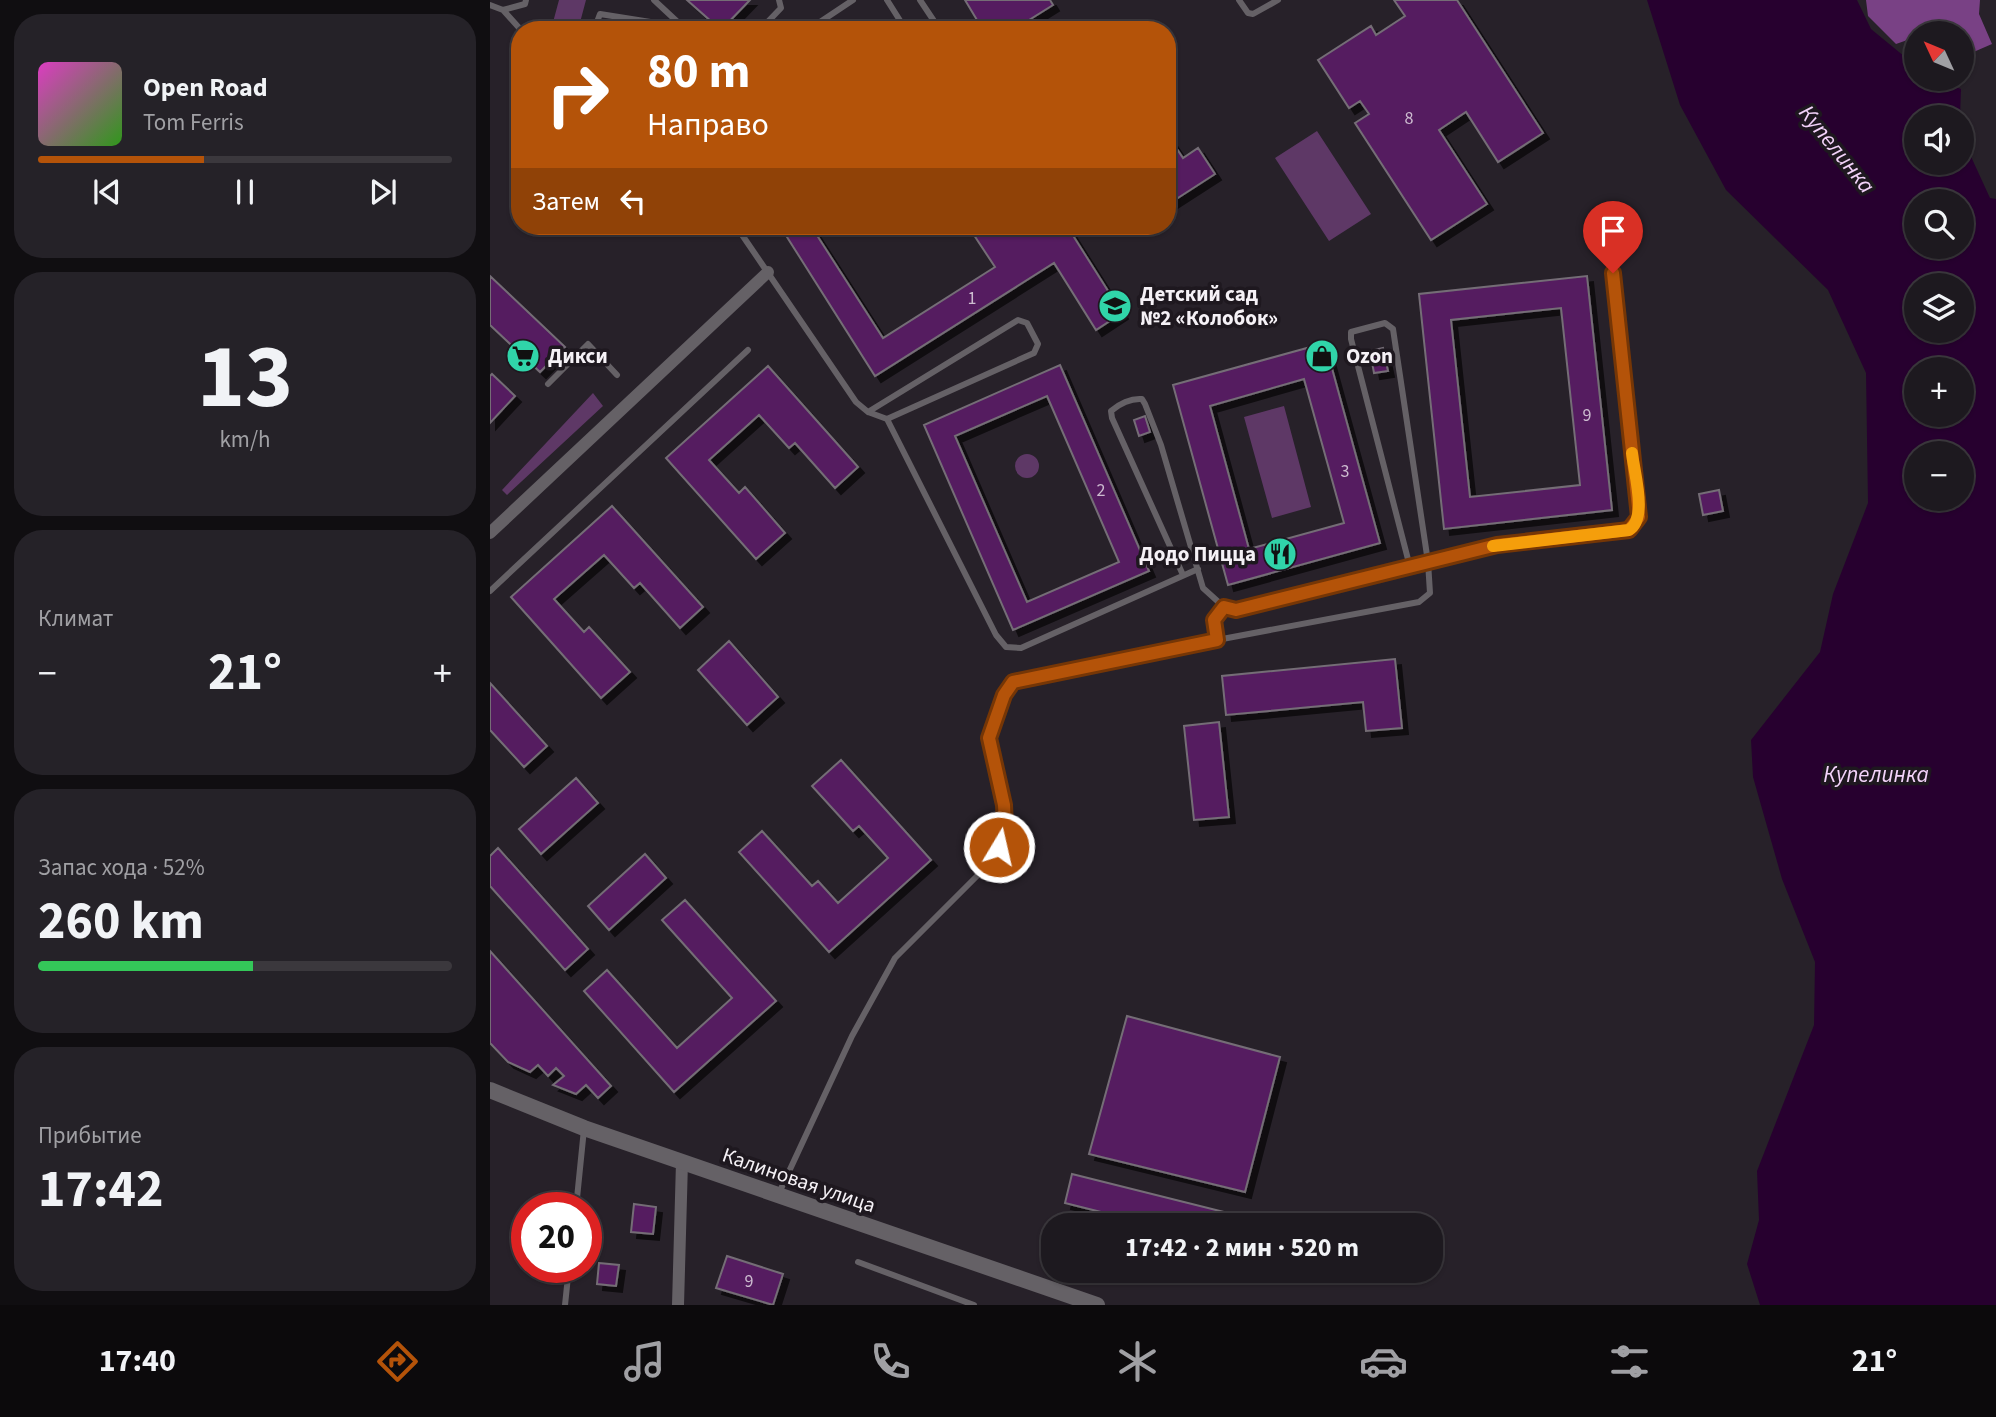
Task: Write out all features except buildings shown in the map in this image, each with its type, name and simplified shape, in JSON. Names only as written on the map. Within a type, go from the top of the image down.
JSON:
[{"type":"street","points":[[490,533],[768,272]]},
{"type":"street","name":"Калиновая улица","points":[[490,1090],[584,1128],[1097,1305]]},
{"type":"street","points":[[678,1305],[682,1162]]},
{"type":"lane","points":[[503,10],[525,4],[526,0]]},
{"type":"lane","points":[[654,0],[675,21]]},
{"type":"lane","points":[[769,21],[781,8],[779,0]]},
{"type":"lane","points":[[822,21],[853,0]]},
{"type":"lane","points":[[887,0],[900,21]]},
{"type":"lane","points":[[920,0],[934,21]]},
{"type":"lane","points":[[1239,0],[1248,13],[1253,15],[1278,0]]},
{"type":"lane","points":[[490,5],[503,10],[513,21]]},
{"type":"lane","points":[[597,21],[600,13],[642,21]]},
{"type":"lane","points":[[742,235],[856,402],[868,412],[887,419],[996,635],[1006,647],[1021,648],[1198,569]]},
{"type":"lane","points":[[1183,575],[1112,418],[1111,411],[1117,406],[1136,398],[1142,399],[1145,404],[1161,445],[1203,588],[1224,607],[1236,610],[1497,545],[1629,530],[1638,523],[1613,273]]},
{"type":"lane","points":[[868,412],[1018,320],[1027,323],[1038,344],[1034,353],[887,419]]},
{"type":"lane","points":[[778,1195],[852,1036],[895,958],[985,868],[999,847],[1005,825],[1004,805],[989,738],[1008,687],[1020,680],[1426,599],[1432,586],[1393,329],[1385,323],[1357,328],[1352,332],[1351,338],[1410,566]]},
{"type":"lane","points":[[548,384],[588,344],[617,374]]},
{"type":"lane","points":[[490,591],[748,350]]},
{"type":"lane","points":[[1217,640],[1214,620],[1224,607]]},
{"type":"lane","points":[[578,1192],[584,1128]]},
{"type":"lane","points":[[859,1262],[974,1305]]},
{"type":"lane","points":[[565,1305],[567,1283]]},
{"type":"shaded area","points":[[559,0],[586,0],[580,21],[553,21]]},
{"type":"shaded area","points":[[1866,0],[1980,0],[1979,14],[1992,44],[1974,52],[1974,21],[1904,21],[1904,41],[1896,44],[1868,16]]},
{"type":"shaded area","points":[[1317,131],[1371,214],[1329,241],[1275,158]]},
{"type":"shaded area","points":[[593,393],[603,406],[507,495],[502,490]]},
{"type":"shaded area","points":[[1284,406],[1311,507],[1272,518],[1244,417]]},
{"type":"shaded area","points":[[1027,454],[1038,461],[1039,466],[1032,477],[1027,478],[1016,471],[1015,466],[1022,455]]},
{"type":"water","name":"Купелинка","points":[[1647,0],[1857,0],[1871,29],[1904,56],[1904,91],[1961,91],[1960,105],[1904,105],[1904,175],[1974,175],[1974,163],[1990,198],[1996,199],[1996,1305],[1760,1305],[1747,1264],[1759,1220],[1757,1171],[1814,1025],[1815,962],[1782,879],[1753,777],[1751,740],[1820,652],[1833,594],[1868,503],[1866,373],[1828,290],[1726,190],[1680,105]]},
{"type":"slow traffic","points":[[1493,546],[1629,530],[1634,527],[1639,517],[1632,453]]},
{"type":"place","name":"Детский сад №2 «Колобок»","points":[[1115,306]]},
{"type":"place","name":"Дикси","points":[[523,356]]},
{"type":"place","name":"Ozon","points":[[1322,356]]},
{"type":"place","name":"Додо Пицца","points":[[1280,554]]},
{"type":"route","points":[[999,847],[1005,825],[1004,805],[989,738],[1004,695],[1013,682],[1217,640],[1214,620],[1224,607],[1236,610],[1497,545],[1629,530],[1634,527],[1639,517],[1613,273]]}]
